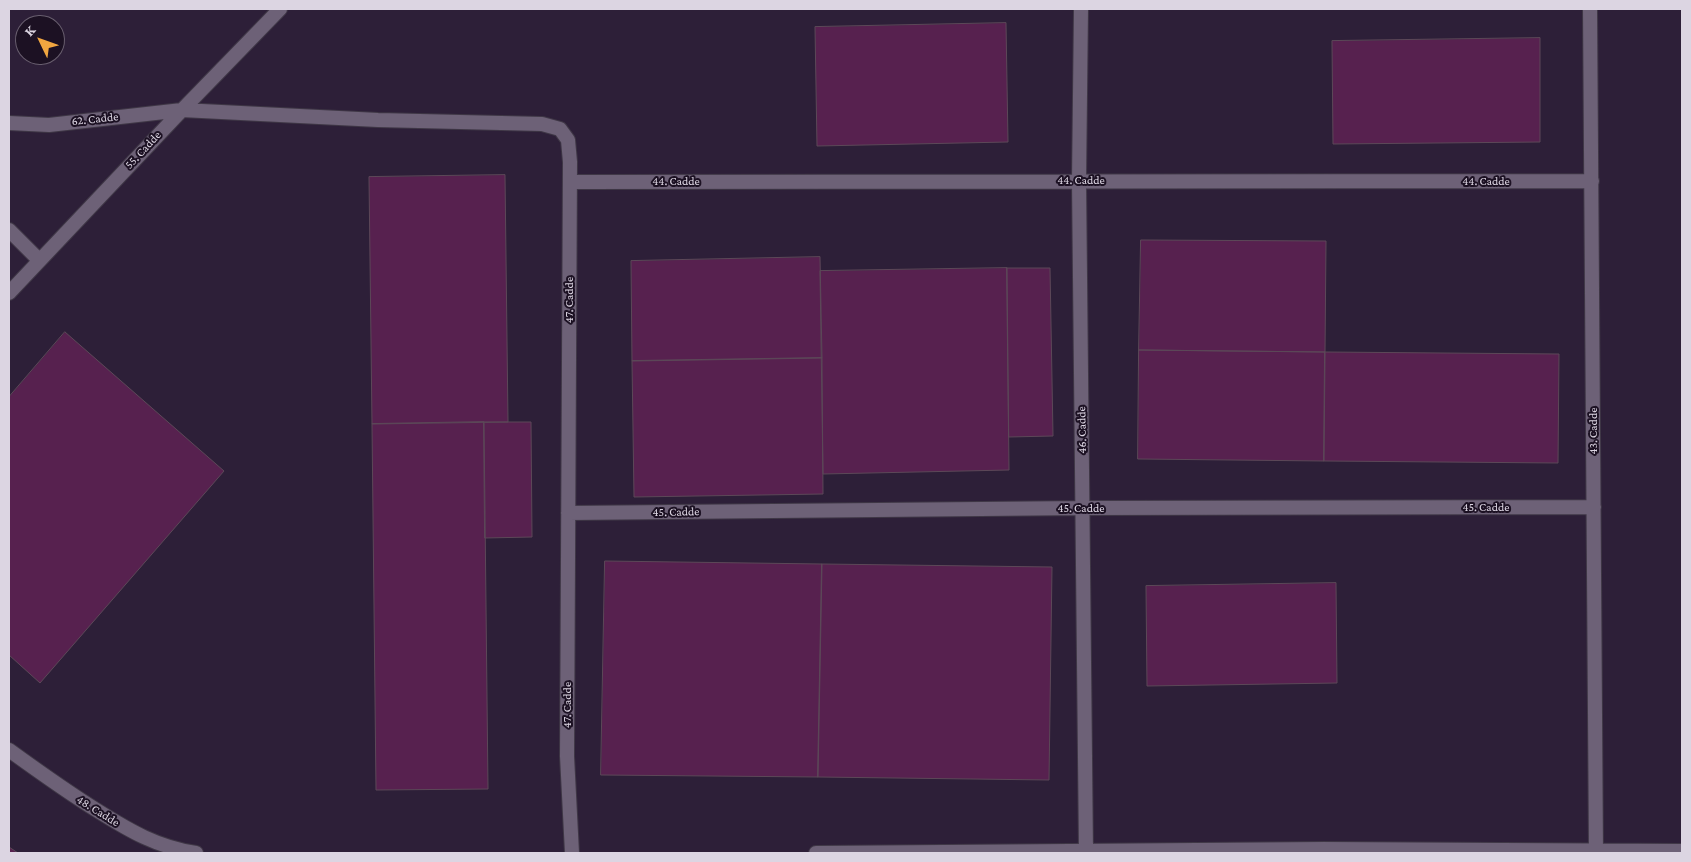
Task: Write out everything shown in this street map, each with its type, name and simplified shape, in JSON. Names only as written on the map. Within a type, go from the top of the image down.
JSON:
[{"type":"street","name":"55. Cadde","points":[[9,293],[280,9]]},
{"type":"street","name":"46. Cadde","points":[[1081,9],[1079,180],[1086,852]]},
{"type":"street","name":"43. Cadde","points":[[1590,9],[1595,852]]},
{"type":"street","name":"62. Cadde","points":[[9,123],[49,125],[182,110]]},
{"type":"street","name":"47. Cadde","points":[[182,110],[378,120],[542,124],[560,129],[568,140],[570,182],[567,756],[572,853]]},
{"type":"street","name":"44. Cadde","points":[[570,182],[1079,180],[1592,181]]},
{"type":"street","points":[[9,230],[39,260]]},
{"type":"street","name":"45. Cadde","points":[[568,513],[1083,508],[1594,507]]},
{"type":"street","name":"48. Cadde","points":[[9,750],[57,786],[136,834],[159,845],[196,853]]},
{"type":"street","points":[[816,853],[1595,852],[1682,850]]},
{"type":"shaded area","points":[[9,9],[1682,9],[1682,853],[9,853]]},
{"type":"building","points":[[1006,23],[1008,142],[817,146],[815,27]]},
{"type":"building","points":[[1540,38],[1540,142],[1333,144],[1332,41]]},
{"type":"building","points":[[505,175],[508,422],[372,424],[369,177]]},
{"type":"building","points":[[1141,240],[1326,241],[1325,352],[1139,350]]},
{"type":"building","points":[[820,257],[822,358],[632,361],[631,261]]},
{"type":"building","points":[[1007,268],[1050,268],[1053,436],[1009,437]]},
{"type":"building","points":[[1007,268],[1009,470],[823,474],[820,271]]},
{"type":"building","points":[[65,332],[224,471],[40,683],[9,655],[9,397]]},
{"type":"building","points":[[1139,350],[1325,352],[1324,461],[1138,459]]},
{"type":"building","points":[[1325,352],[1559,354],[1558,463],[1324,461]]},
{"type":"building","points":[[822,358],[823,494],[634,497],[632,361]]},
{"type":"building","points":[[484,422],[531,422],[532,537],[485,538]]},
{"type":"building","points":[[484,422],[488,789],[376,790],[372,424]]},
{"type":"building","points":[[605,561],[822,564],[818,777],[601,775]]},
{"type":"building","points":[[822,564],[1052,567],[1049,780],[818,777]]},
{"type":"building","points":[[1336,583],[1337,683],[1147,686],[1146,586]]},
{"type":"building","points":[[9,847],[18,853],[9,853]]}]
